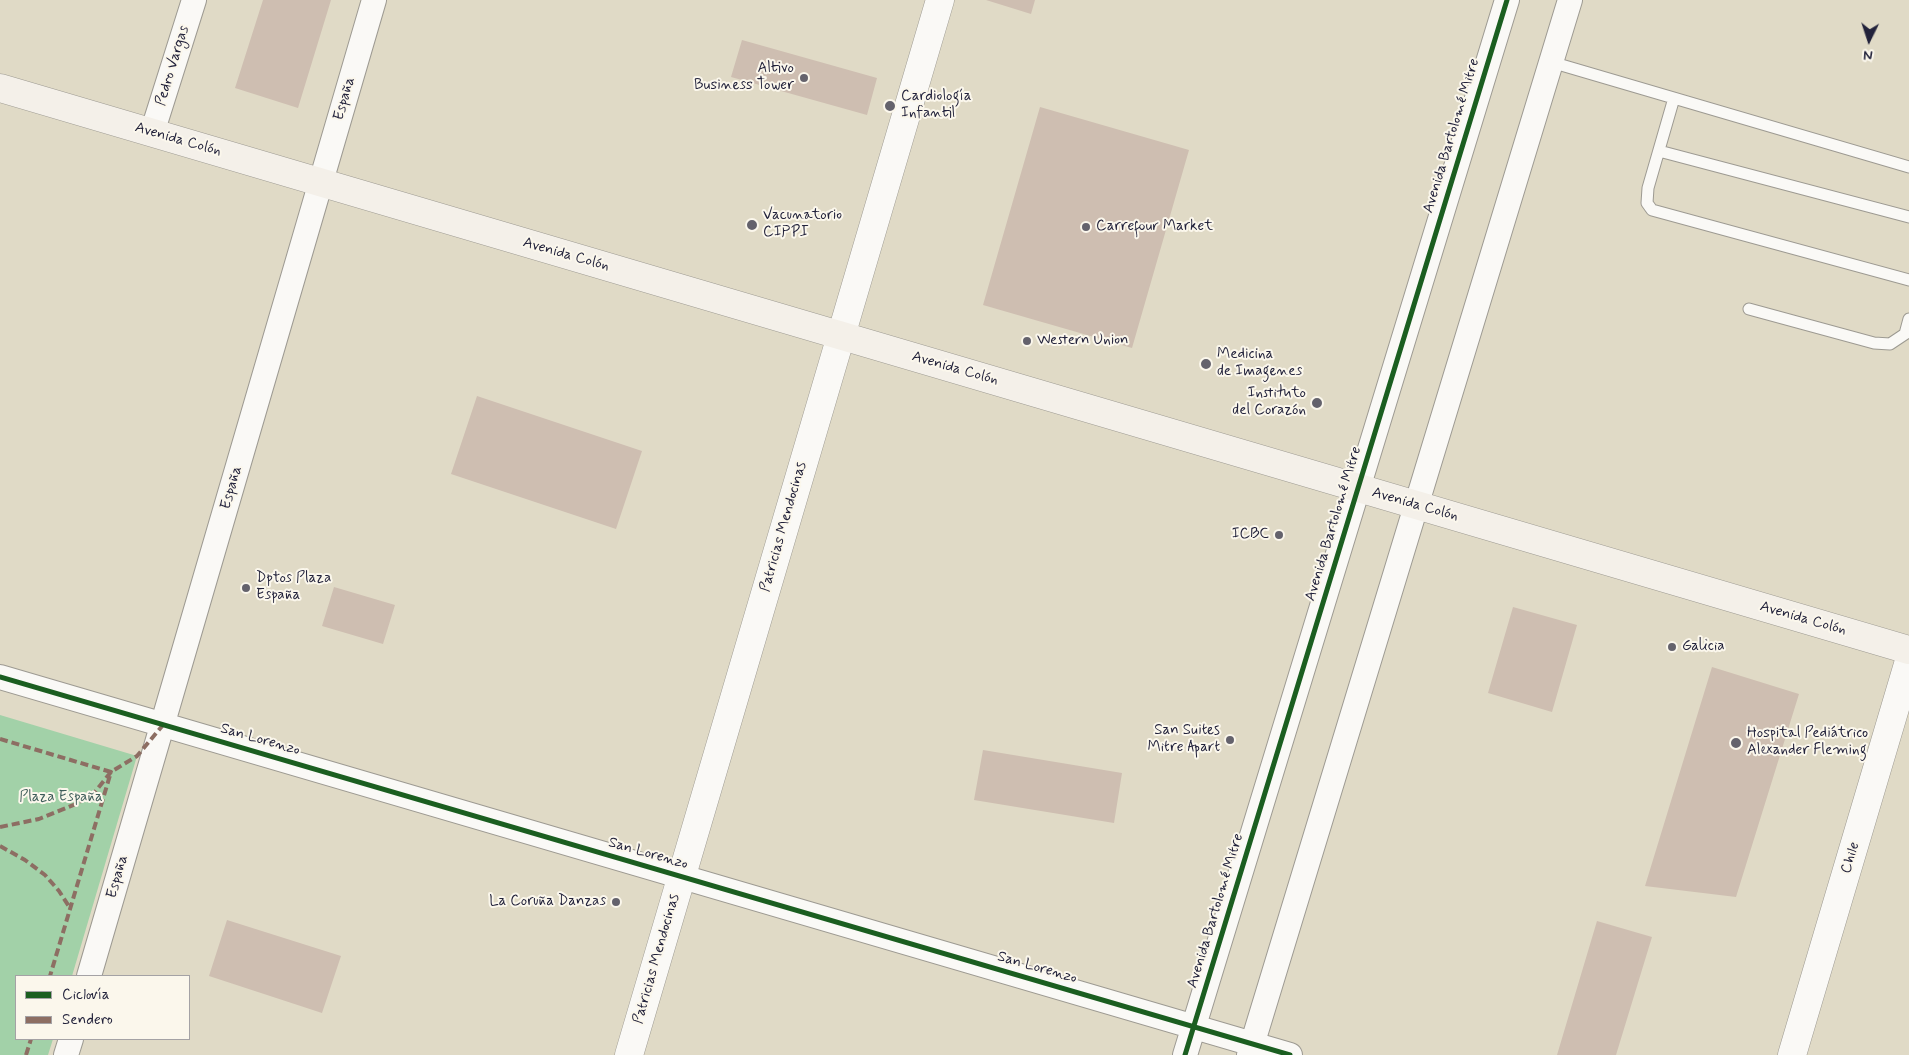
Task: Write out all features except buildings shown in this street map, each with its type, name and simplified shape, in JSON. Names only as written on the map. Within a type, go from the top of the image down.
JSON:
[{"type":"main road","name":"Avenida Colón","points":[[0,88],[1909,650]]},
{"type":"street","name":"Pedro Vargas","points":[[152,133],[194,0]]},
{"type":"street","name":"España","points":[[89,975],[374,0]]},
{"type":"street","name":"Patricias Mendocinas","points":[[629,1055],[940,0]]},
{"type":"street","name":"Avenida Bartolomé Mitre","points":[[1186,1055],[1507,0]]},
{"type":"street","points":[[1250,1049],[1570,0]]},
{"type":"street","name":"Chile","points":[[1792,1055],[1909,662]]},
{"type":"street","name":"San Lorenzo","points":[[0,677],[1194,1027],[1250,1049],[1290,1055]]},
{"type":"street","points":[[66,1055],[71,1040]]},
{"type":"lane","points":[[1551,62],[1909,167]]},
{"type":"lane","points":[[1674,98],[1648,188],[1646,204],[1652,210],[1909,280]]},
{"type":"lane","points":[[1658,151],[1909,217]]},
{"type":"lane","points":[[1749,309],[1874,343],[1890,344],[1905,334],[1909,318]]},
{"type":"green space","name":"Plaza España","points":[[0,715],[137,756],[72,975],[15,975],[15,1040],[53,1040],[48,1055],[0,1055]]},
{"type":"marked path","points":[[0,827],[39,819],[76,804],[94,793],[111,772],[137,756],[163,725]]},
{"type":"marked path","points":[[0,739],[111,772],[50,975]]},
{"type":"marked path","points":[[0,846],[25,860],[45,875],[70,908]]},
{"type":"marked path","points":[[26,1055],[31,1040]]},
{"type":"cycle path","points":[[1185,1055],[1507,0]]},
{"type":"cycle path","points":[[0,677],[1290,1055]]},
{"type":"place","name":"Altivo Business Tower","points":[[804,78]]},
{"type":"place","name":"Cardiología Infantil","points":[[890,106]]},
{"type":"place","name":"Vacunatorio CIPPI","points":[[752,225]]},
{"type":"place","name":"Carrefour Market","points":[[1086,227]]},
{"type":"place","name":"Western Union","points":[[1027,341]]},
{"type":"place","name":"Medicina de Imagenes","points":[[1206,364]]},
{"type":"place","name":"Instituto del Corazón","points":[[1317,403]]},
{"type":"place","name":"ICBC","points":[[1279,535]]},
{"type":"place","name":"Dptos Plaza España","points":[[246,588]]},
{"type":"place","name":"Galicia","points":[[1672,647]]},
{"type":"place","name":"San Suites Mitre Apart","points":[[1230,740]]},
{"type":"place","name":"Hospital Pediátrico Alexander Fleming","points":[[1736,743]]},
{"type":"place","name":"La Coruña Danzas","points":[[616,902]]}]
